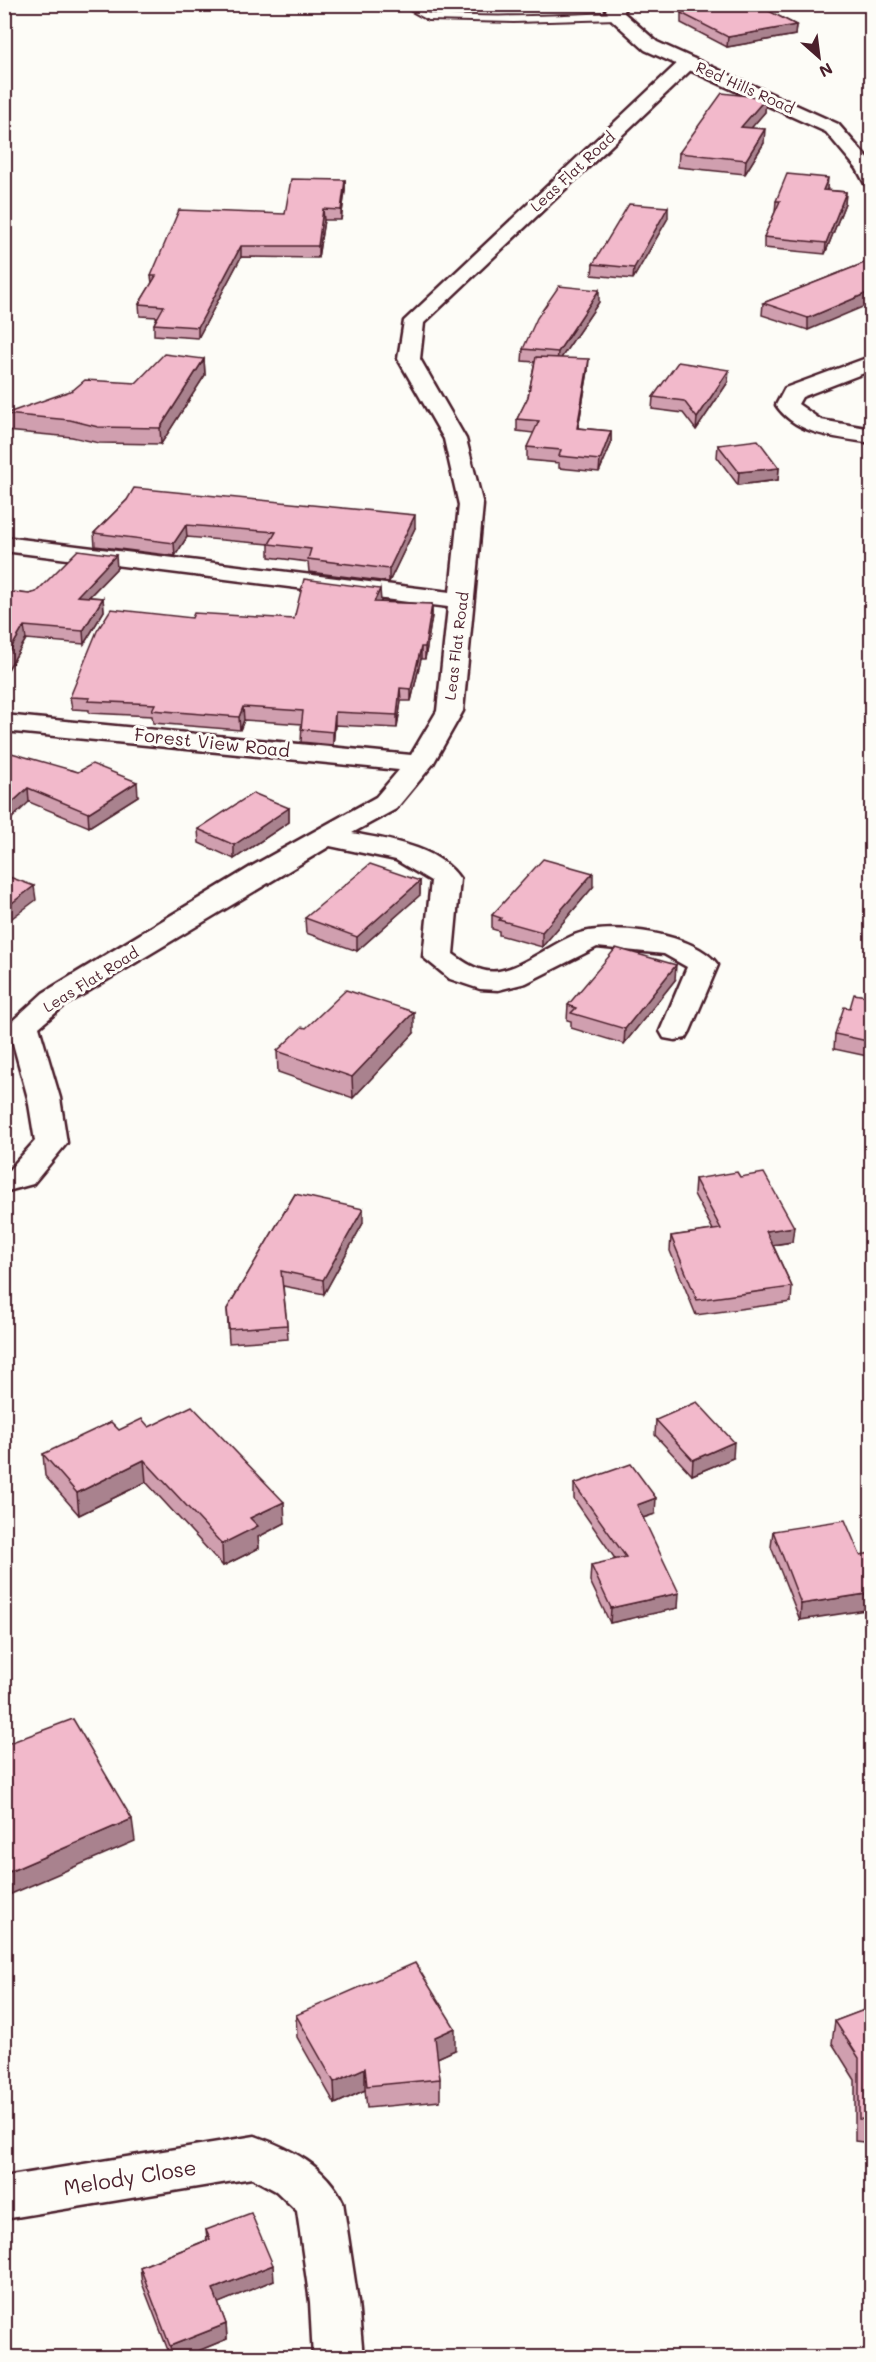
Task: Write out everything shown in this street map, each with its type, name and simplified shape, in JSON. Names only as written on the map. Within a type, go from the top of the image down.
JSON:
[{"type":"street","name":"Red Hills Road","points":[[617,10],[651,46],[832,128],[865,167],[872,180]]},
{"type":"street","name":"Leas Flat Road","points":[[4,1182],[21,1178],[51,1143],[44,1098],[22,1025],[54,999],[264,871],[386,803],[419,764],[450,711],[471,505],[455,439],[409,358],[414,321],[688,63]]},
{"type":"street","points":[[872,362],[793,393],[787,405],[794,416],[818,425],[872,436]]},
{"type":"street","points":[[4,544],[463,601]]},
{"type":"street","name":"Forest View Road","points":[[4,723],[419,764]]},
{"type":"street","points":[[327,837],[411,856],[434,866],[446,879],[438,957],[454,972],[478,980],[501,981],[516,977],[590,940],[610,939],[669,945],[692,954],[703,964],[675,1031]]},
{"type":"street","name":"Melody Close","points":[[4,2198],[255,2157],[293,2176],[319,2202],[334,2302],[338,2358]]},
{"type":"lane","points":[[403,4],[428,17],[514,19],[617,10]]},
{"type":"building","points":[[681,4],[755,4],[796,25],[728,37],[681,13]]},
{"type":"building","points":[[722,93],[766,98],[741,127],[765,129],[746,160],[679,153]]},
{"type":"building","points":[[787,174],[828,178],[823,190],[846,192],[826,243],[764,237],[780,201],[776,201]]},
{"type":"building","points":[[291,179],[345,180],[341,210],[323,209],[318,246],[241,246],[198,327],[154,324],[164,306],[139,304],[156,276],[151,276],[179,210],[285,214]]},
{"type":"building","points":[[629,204],[668,207],[634,268],[593,264]]},
{"type":"building","points":[[872,260],[872,291],[808,318],[763,303]]},
{"type":"building","points":[[559,286],[599,290],[558,352],[523,349],[537,318]]},
{"type":"building","points":[[164,354],[204,359],[160,428],[98,427],[70,420],[5,414],[73,390],[85,380],[136,383]]},
{"type":"building","points":[[536,357],[589,359],[577,428],[611,431],[600,460],[559,456],[561,450],[527,447],[539,421],[517,419],[528,397]]},
{"type":"building","points":[[678,362],[729,370],[697,418],[684,401],[653,397]]},
{"type":"building","points":[[758,440],[779,468],[739,472],[718,445]]},
{"type":"building","points":[[134,488],[415,515],[389,569],[308,559],[311,549],[269,544],[276,532],[186,525],[174,543],[94,533],[127,500]]},
{"type":"building","points":[[78,550],[116,555],[77,596],[103,598],[83,631],[24,626],[4,660],[4,591],[29,594],[36,592]]},
{"type":"building","points":[[304,579],[380,589],[374,602],[432,604],[425,647],[421,647],[411,689],[400,688],[397,715],[335,712],[333,732],[301,729],[303,711],[243,707],[239,717],[152,710],[155,704],[88,701],[90,698],[70,697],[97,631],[111,609],[192,618],[194,613],[294,619]]},
{"type":"building","points":[[8,752],[78,772],[92,764],[137,782],[88,813],[28,788],[4,810],[4,754]]},
{"type":"building","points":[[253,793],[289,808],[234,845],[198,829]]},
{"type":"building","points":[[543,859],[593,873],[542,932],[499,920],[501,918],[492,915]]},
{"type":"building","points":[[370,864],[420,881],[357,937],[305,918]]},
{"type":"building","points":[[4,875],[34,886],[4,909]]},
{"type":"building","points":[[616,948],[676,965],[625,1029],[571,1013],[576,1008],[568,1005]]},
{"type":"building","points":[[346,990],[414,1012],[352,1077],[277,1051],[302,1027],[306,1028]]},
{"type":"building","points":[[854,994],[872,997],[872,1042],[835,1034],[844,1007],[850,1008]]},
{"type":"building","points":[[737,1172],[740,1177],[764,1173],[794,1227],[766,1231],[792,1287],[697,1300],[671,1236],[721,1229],[695,1179]]},
{"type":"building","points":[[295,1194],[363,1209],[323,1280],[281,1271],[287,1325],[229,1329],[227,1309]]},
{"type":"building","points":[[697,1402],[734,1442],[693,1460],[656,1420]]},
{"type":"building","points":[[192,1406],[284,1502],[250,1518],[258,1526],[222,1544],[144,1460],[77,1493],[43,1454],[111,1422],[119,1430],[142,1419],[149,1427]]},
{"type":"building","points":[[631,1464],[656,1498],[637,1505],[679,1593],[611,1608],[591,1565],[626,1557],[574,1484]]},
{"type":"building","points":[[845,1520],[860,1555],[872,1553],[872,1593],[801,1604],[773,1531]]},
{"type":"building","points":[[73,1719],[132,1819],[4,1874],[4,1745]]},
{"type":"building","points":[[415,1963],[455,2028],[435,2037],[440,2079],[367,2086],[365,2068],[334,2082],[296,2015]]},
{"type":"building","points":[[872,2007],[872,2120],[859,2119],[859,2058],[835,2021]]},
{"type":"building","points":[[251,2213],[273,2265],[213,2289],[226,2324],[170,2346],[140,2267],[210,2239],[206,2230]]}]
